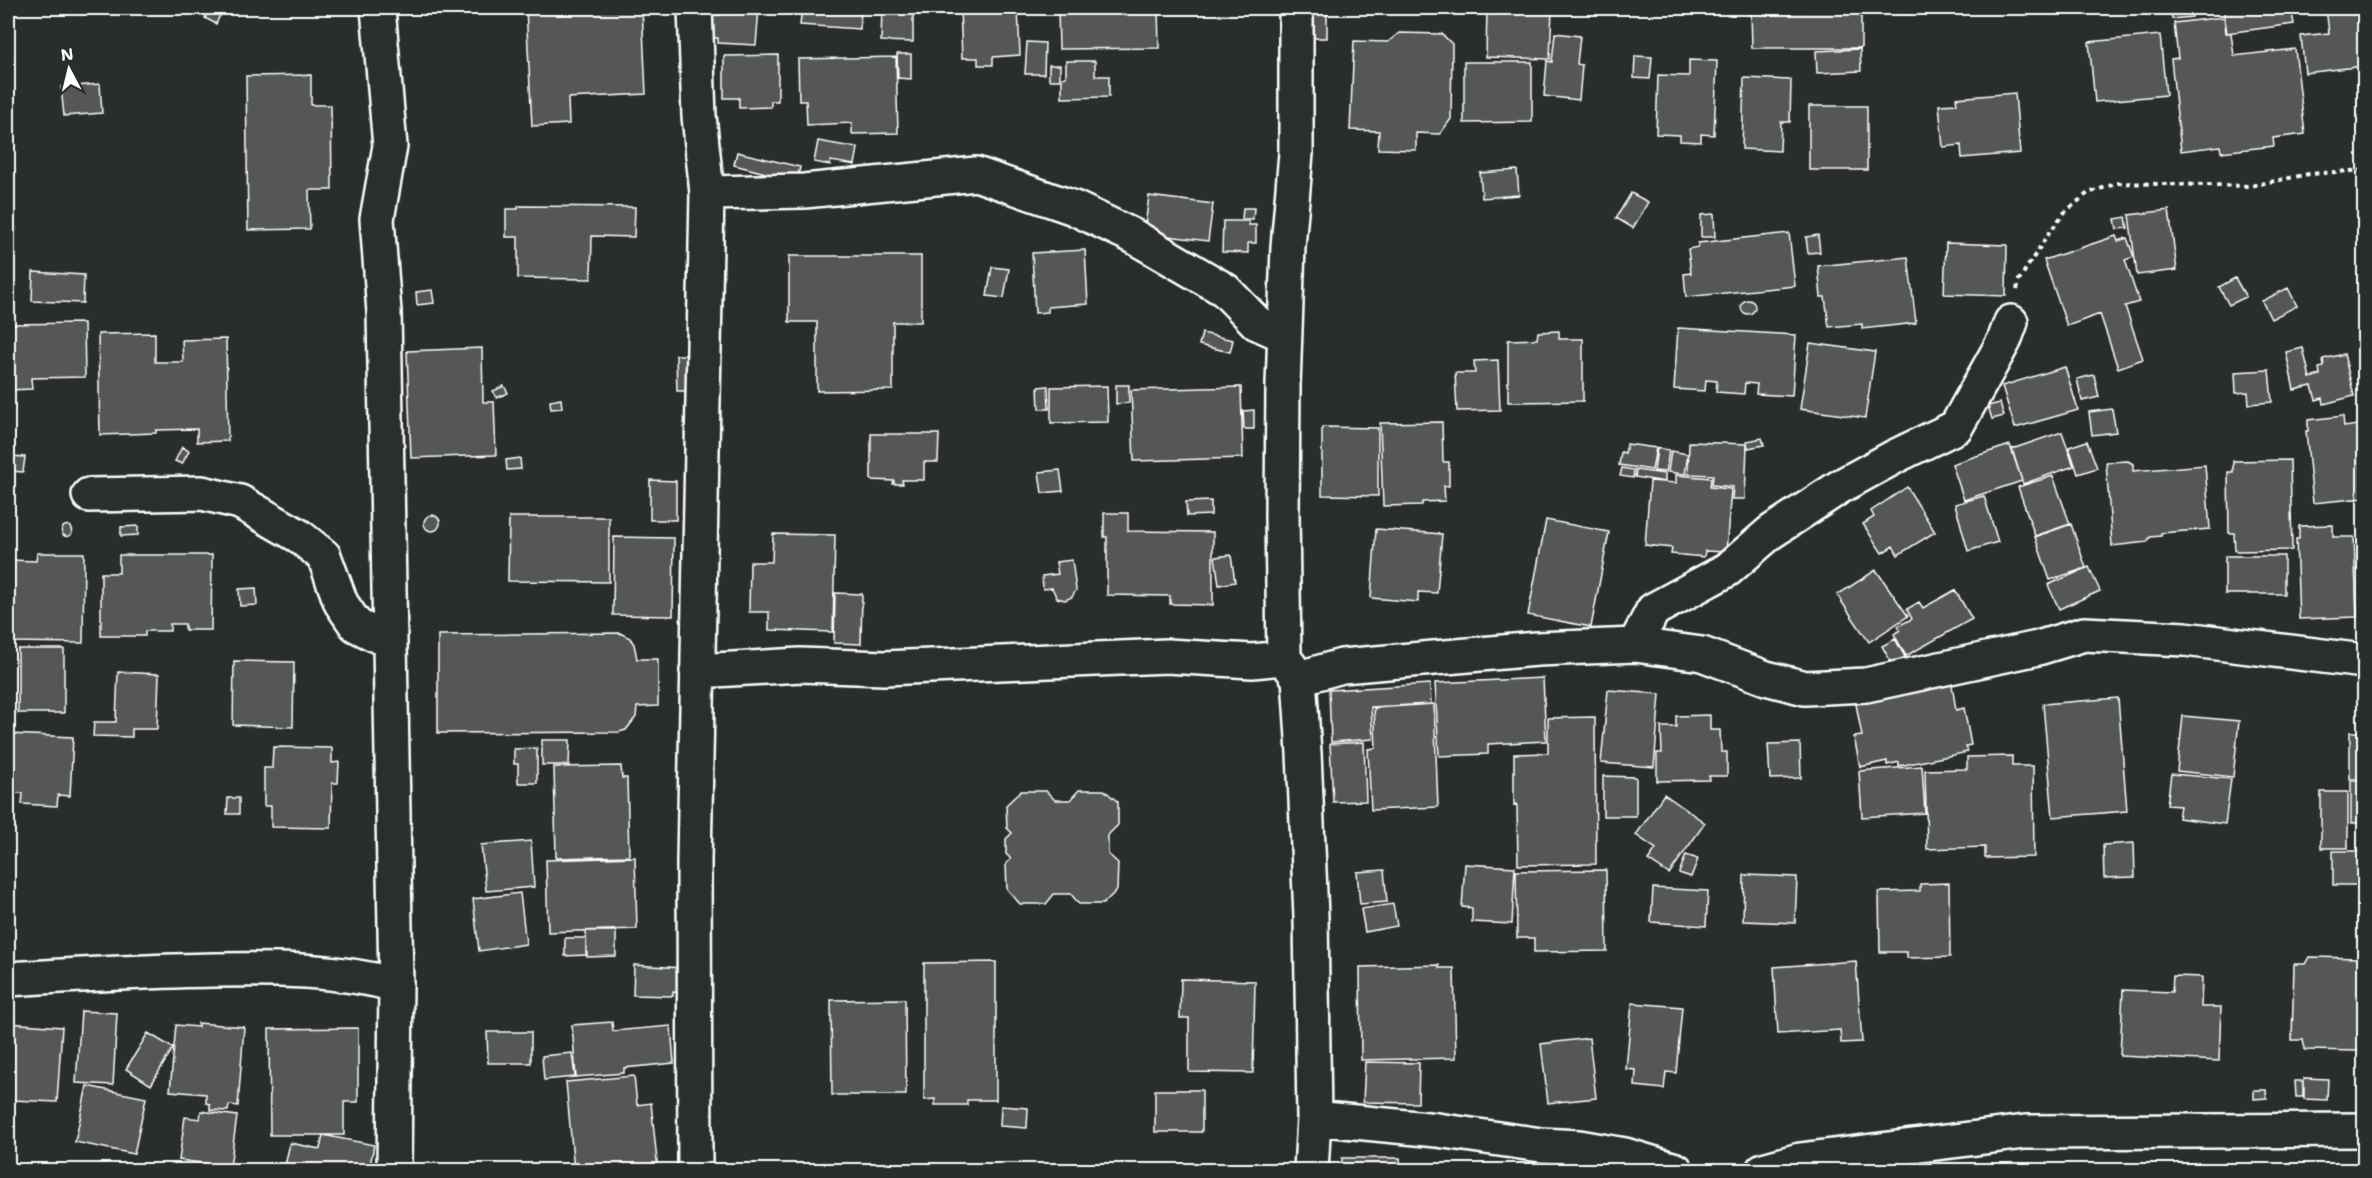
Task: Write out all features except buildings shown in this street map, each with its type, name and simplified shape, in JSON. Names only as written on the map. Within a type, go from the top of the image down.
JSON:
[{"type":"street","points":[[378,8],[390,146],[377,219],[384,312],[390,642],[396,985],[394,1170]]},
{"type":"street","points":[[695,8],[699,116],[707,193],[694,862],[695,1170]]},
{"type":"street","points":[[1296,8],[1296,153],[1284,335],[1282,514],[1291,668],[1311,917],[1314,1118],[1311,1170]]},
{"type":"street","points":[[707,193],[804,191],[976,174],[1074,208],[1133,236],[1225,290],[1257,323],[1284,335]]},
{"type":"street","points":[[1635,645],[1653,610],[1726,570],[1771,532],[1841,486],[1956,427],[2004,341],[2011,322]]},
{"type":"street","points":[[89,495],[202,493],[240,502],[298,536],[324,556],[340,603],[356,626],[390,642]]},
{"type":"street","points":[[697,671],[800,665],[884,669],[1167,656],[1252,661],[1291,668],[1342,666],[1537,649],[1635,645],[1702,654],[1766,678],[1805,688],[1866,685],[2037,648],[2084,634],[2185,639],[2364,661]]},
{"type":"street","points":[[8,980],[122,972],[271,970],[363,976],[396,985]]},
{"type":"street","points":[[1314,1118],[1437,1130],[1541,1145],[1579,1147],[1625,1155],[1676,1170]]},
{"type":"street","points":[[1763,1170],[1800,1160],[2025,1132],[2364,1130]]},
{"type":"path","points":[[2011,322],[2019,280],[2064,213],[2088,193],[2118,183],[2250,186],[2309,174],[2364,170]]}]
